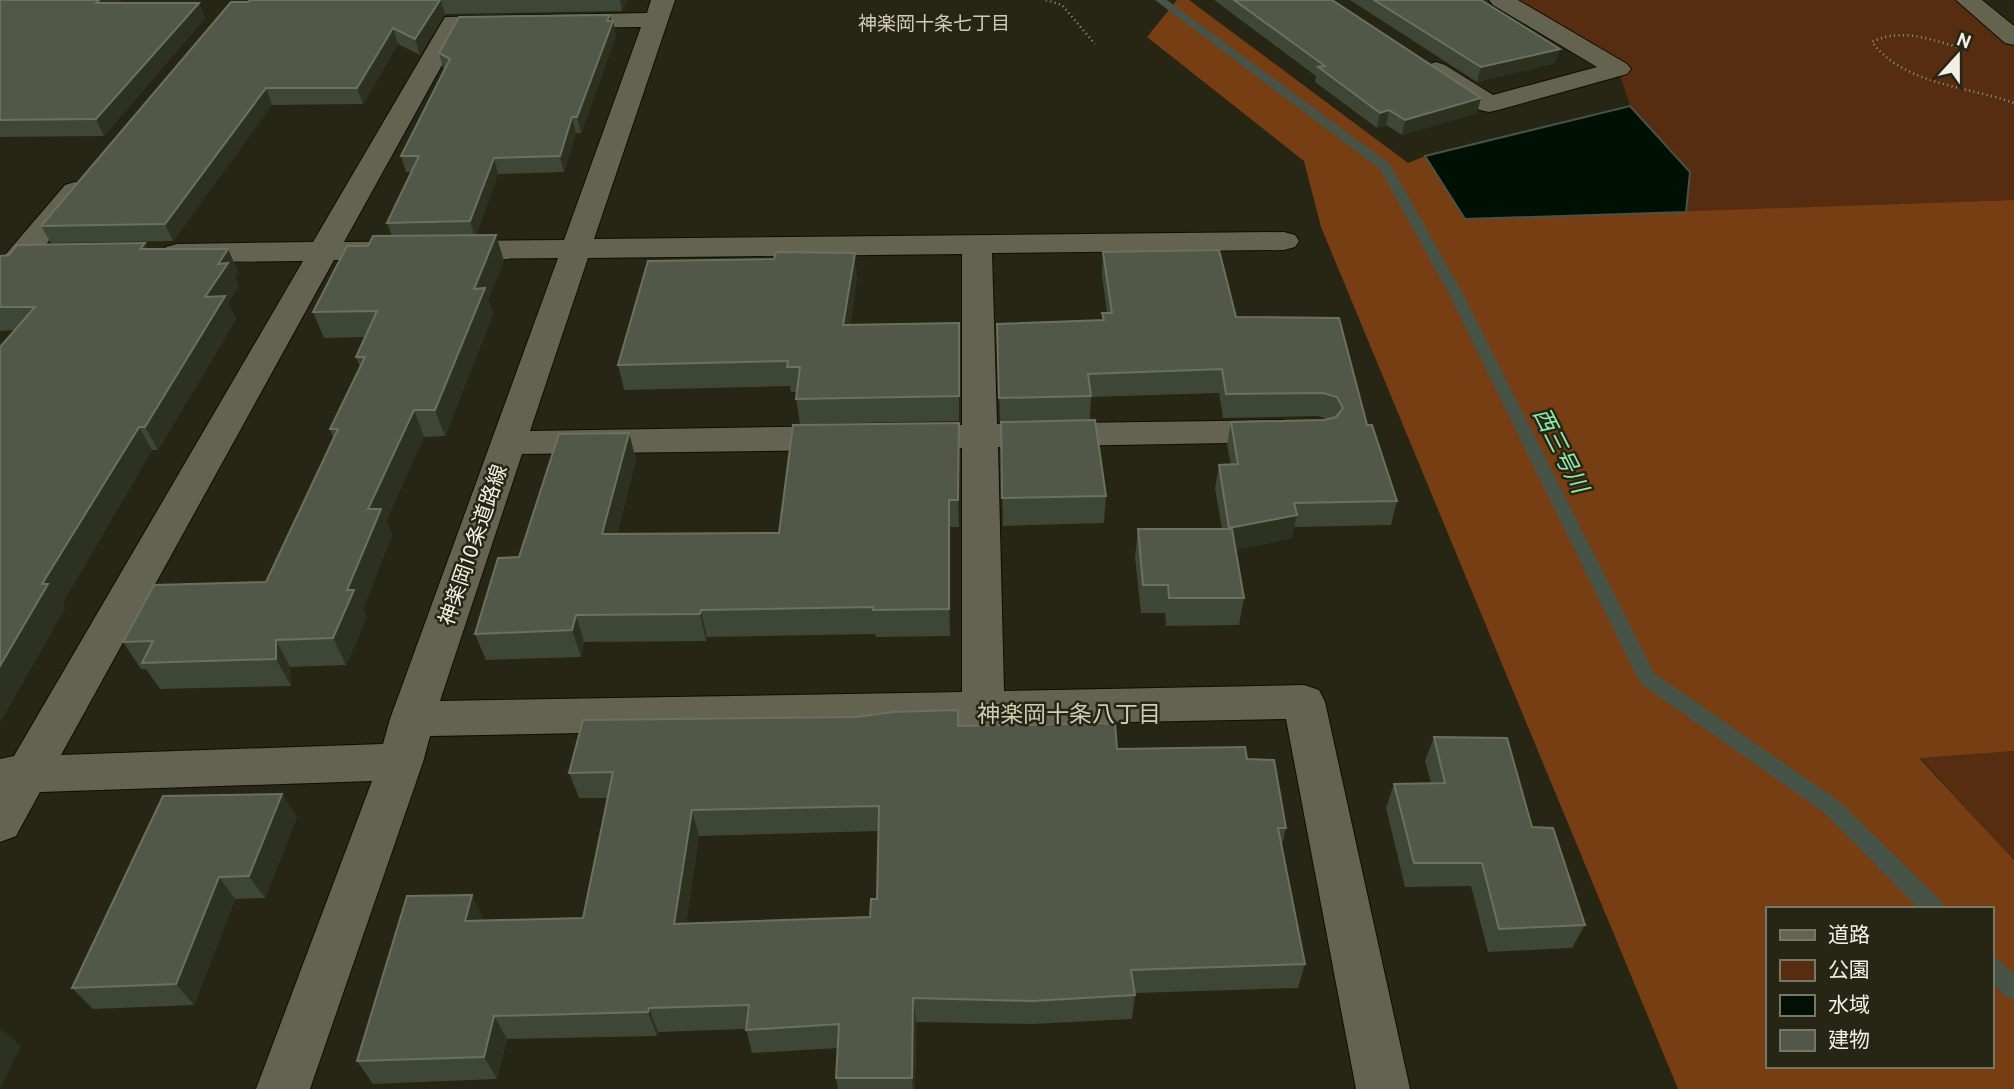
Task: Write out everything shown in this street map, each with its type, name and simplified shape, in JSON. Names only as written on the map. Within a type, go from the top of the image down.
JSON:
[{"type":"street","points":[[1420,60],[1489,104],[1618,69],[1501,0]]},
{"type":"street","points":[[1968,0],[2014,38]]},
{"type":"street","points":[[0,822],[14,774],[325,250],[454,22],[659,10]]},
{"type":"street","name":"神楽岡10条道路線","points":[[283,1089],[401,762],[412,719],[659,10]]},
{"type":"street","points":[[0,280],[10,256],[93,171]]},
{"type":"street","points":[[145,254],[1284,241]]},
{"type":"street","points":[[977,246],[983,707]]},
{"type":"street","points":[[10,256],[62,255]]},
{"type":"street","points":[[509,443],[1318,430]]},
{"type":"street","points":[[412,719],[1304,702],[1383,1089]]},
{"type":"street","points":[[14,774],[401,762]]},
{"type":"path","points":[[1046,0],[1062,5],[1095,44]]},
{"type":"path","points":[[1964,49],[1925,37],[1895,35],[1878,38],[1872,43],[1879,56],[1931,81],[1997,95],[2014,103]]},
{"type":"green space","points":[[1501,0],[1968,0],[2014,38],[2014,200],[1686,212],[1690,172],[1630,106],[1618,69]]},
{"type":"green space","points":[[2014,751],[2014,860],[1919,757]]},
{"type":"shaded area","points":[[1177,0],[1189,0],[1408,163],[1425,156],[1466,219],[2014,200],[2014,751],[1919,758],[2014,860],[2014,1089],[1678,1089],[1321,227],[1304,161],[1147,37]]},
{"type":"water","points":[[1630,106],[1690,172],[1686,212],[1465,219],[1425,156]]},
{"type":"building","points":[[0,0],[199,3],[96,119],[0,120]]},
{"type":"building","points":[[440,0],[415,39],[393,28],[357,88],[266,88],[165,224],[41,226],[231,2]]},
{"type":"building","points":[[1234,0],[1332,0],[1481,98],[1405,120],[1389,110],[1380,113],[1318,67],[1325,66]]},
{"type":"building","points":[[1374,0],[1481,0],[1560,49],[1481,67]]},
{"type":"building","points":[[610,15],[607,21],[613,21],[577,117],[572,117],[560,156],[494,158],[470,221],[387,223],[419,156],[401,156],[450,59],[439,53],[459,17]]},
{"type":"building","points":[[496,235],[474,289],[485,288],[435,410],[414,410],[368,509],[381,509],[347,590],[354,590],[333,638],[276,640],[276,659],[142,663],[153,641],[123,642],[154,585],[266,582],[338,429],[330,429],[365,357],[356,357],[377,311],[313,312],[347,246],[368,246],[373,236]]},
{"type":"building","points":[[145,243],[140,249],[228,249],[218,264],[228,263],[205,297],[225,296],[145,427],[139,427],[42,584],[48,584],[0,666],[0,347],[35,307],[0,307],[0,256],[9,255],[17,245]]},
{"type":"building","points":[[1219,250],[1236,317],[1339,318],[1367,425],[1372,425],[1397,501],[1294,503],[1297,515],[1229,528],[1219,465],[1238,464],[1231,422],[1324,420],[1336,417],[1343,408],[1337,397],[1323,393],[1226,394],[1222,369],[1088,374],[1091,396],[999,398],[997,324],[1104,320],[1102,313],[1112,313],[1103,252]]},
{"type":"building","points":[[776,252],[855,253],[843,325],[959,323],[959,396],[796,399],[800,367],[787,367],[788,361],[618,365],[648,261],[774,259]]},
{"type":"building","points":[[1095,420],[1106,496],[1002,498],[1001,422]]},
{"type":"building","points":[[959,423],[958,500],[949,500],[949,609],[873,610],[873,607],[701,610],[700,614],[576,615],[572,630],[475,634],[498,558],[519,557],[559,434],[629,433],[602,534],[779,533],[793,425]]},
{"type":"building","points":[[1138,529],[1232,529],[1244,598],[1169,598],[1168,585],[1143,585]]},
{"type":"building","points":[[958,710],[958,726],[1115,723],[1117,749],[1245,747],[1247,759],[1274,760],[1286,828],[1278,828],[1305,964],[1131,970],[1135,995],[1032,1001],[913,998],[912,1078],[836,1078],[839,1024],[746,1030],[749,1005],[649,1008],[648,1012],[494,1016],[484,1057],[357,1061],[407,896],[472,895],[465,921],[583,918],[613,772],[569,773],[583,720],[856,717],[893,712]],"holes":[[[879,806],[877,899],[871,899],[870,917],[674,924],[692,810]]]},
{"type":"building","points":[[1434,737],[1507,738],[1532,827],[1553,828],[1585,925],[1499,929],[1482,863],[1414,863],[1394,784],[1445,783]]},
{"type":"building","points":[[282,794],[249,876],[219,877],[176,984],[72,988],[163,796]]},
{"type":"waterway","name":"西三号川","points":[[1160,0],[1385,167],[1456,294],[1647,678],[1833,808],[1932,907]]},
{"type":"waterway","name":"西三号川","points":[[1993,969],[2014,989]]},
{"type":"district","name":"神楽岡十条七丁目","points":[[934,23]]},
{"type":"district","name":"神楽岡十条八丁目","points":[[1069,714]]}]
